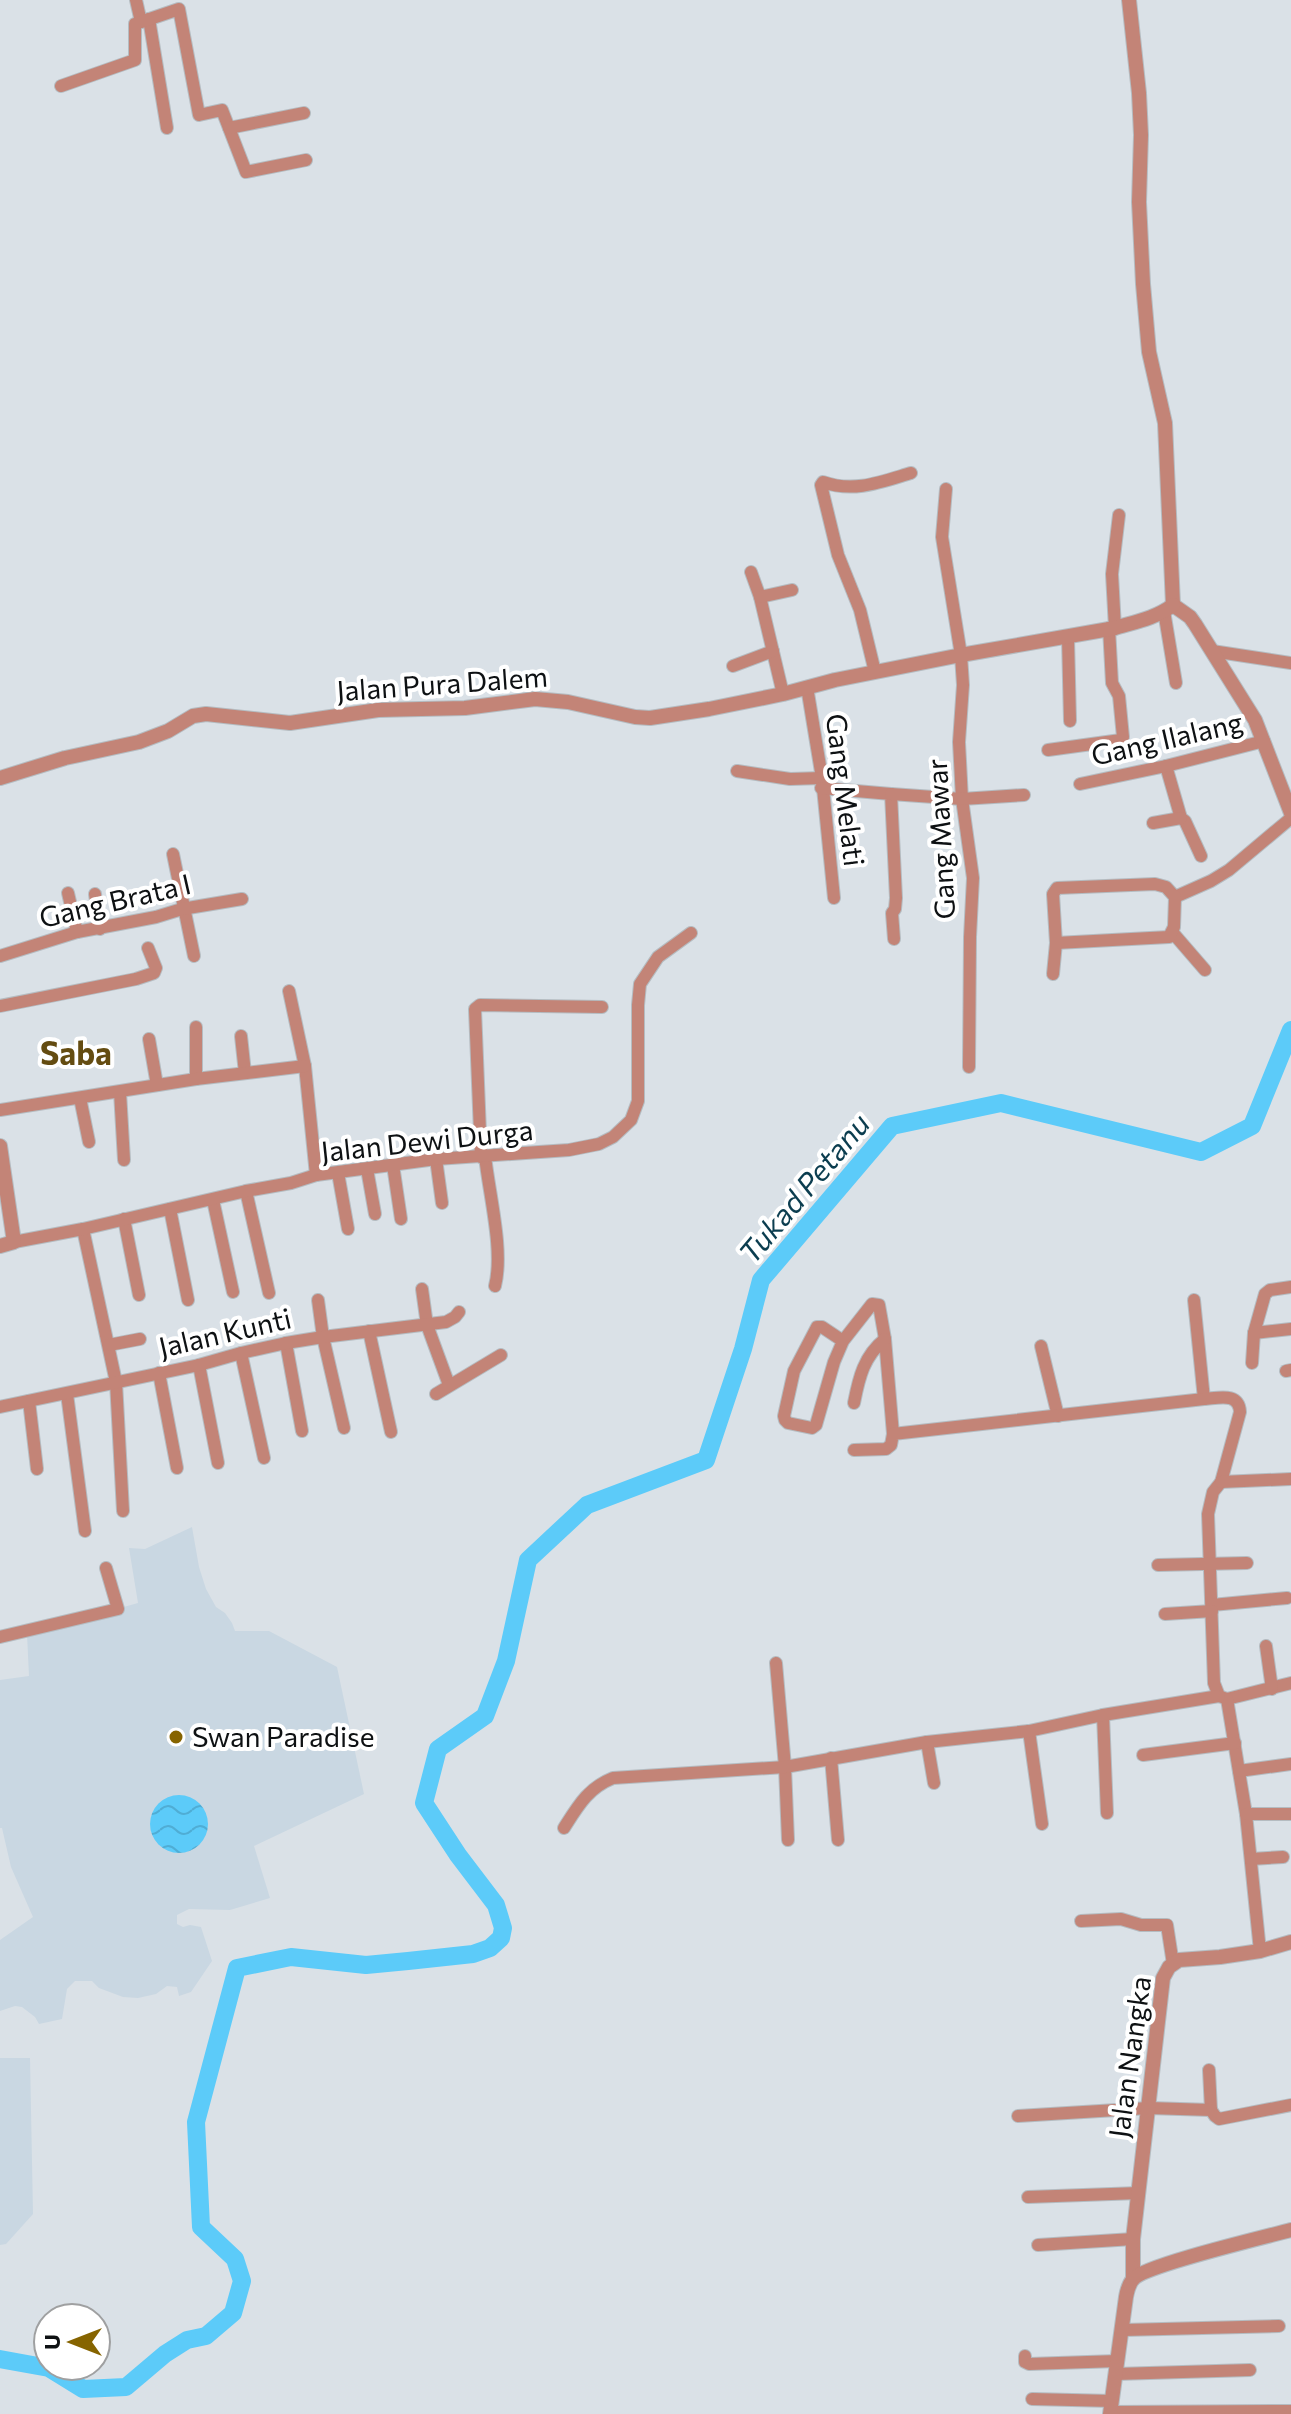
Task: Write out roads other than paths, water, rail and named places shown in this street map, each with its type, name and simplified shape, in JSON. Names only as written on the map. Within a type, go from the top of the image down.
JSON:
[{"type":"street","points":[[136,0],[145,21],[167,128]]},
{"type":"street","points":[[1129,0],[1139,93],[1143,284],[1149,352],[1165,423],[1168,621],[1176,683]]},
{"type":"street","points":[[61,86],[135,60],[135,24],[179,9],[199,115],[222,110],[246,172],[306,160]]},
{"type":"street","points":[[229,128],[304,113]]},
{"type":"street","points":[[875,672],[860,610],[838,555],[821,485],[823,482],[847,488],[869,486],[911,473]]},
{"type":"street","name":"Gang Mawar","points":[[946,489],[942,537],[961,655],[963,685],[959,742],[962,799],[973,878],[969,1067]]},
{"type":"street","points":[[1048,750],[1121,740],[1123,737],[1119,696],[1112,683],[1112,574],[1119,515]]},
{"type":"street","points":[[751,572],[783,694]]},
{"type":"street","points":[[760,597],[792,590]]},
{"type":"street","points":[[1168,608],[1190,617],[1255,720],[1291,816],[1229,870],[1175,897]]},
{"type":"street","name":"Jalan Pura Dalem","points":[[0,778],[33,766],[149,738],[193,716],[206,714],[290,723],[378,710],[465,708],[535,699],[568,702],[650,718],[783,694],[961,655],[1068,638],[1112,628],[1168,608]]},
{"type":"street","points":[[1068,638],[1070,721]]},
{"type":"street","points":[[733,666],[773,651]]},
{"type":"street","points":[[1212,651],[1291,663]]},
{"type":"street","name":"Gang Melati","points":[[807,687],[834,898]]},
{"type":"street","name":"Gang Ilalang","points":[[1080,784],[1264,741]]},
{"type":"street","points":[[1166,766],[1181,818],[1201,856]]},
{"type":"street","points":[[737,771],[891,794],[962,799],[1024,795]]},
{"type":"street","points":[[891,794],[896,898],[892,913],[894,939]]},
{"type":"street","points":[[1153,823],[1181,818]]},
{"type":"street","points":[[173,854],[194,956]]},
{"type":"street","points":[[1053,974],[1056,943],[1053,894],[1060,887],[1155,884],[1166,887],[1175,897],[1173,933],[1169,937],[1056,943]]},
{"type":"street","points":[[68,893],[77,932]]},
{"type":"street","points":[[95,894],[100,929]]},
{"type":"street","name":"Gang Brata I","points":[[0,956],[77,932],[242,899]]},
{"type":"street","name":"Jalan Dewi Durga","points":[[7,1244],[316,1175],[436,1159],[587,1147],[613,1137],[631,1120],[638,1101],[640,984],[658,957],[691,933]]},
{"type":"street","points":[[1173,933],[1205,970]]},
{"type":"street","points":[[0,1006],[152,974],[156,968],[148,948]]},
{"type":"street","points":[[289,991],[305,1066],[316,1175]]},
{"type":"street","points":[[495,1286],[496,1240],[483,1157],[475,1009],[480,1005],[602,1007]]},
{"type":"street","points":[[196,1027],[196,1079]]},
{"type":"street","points":[[241,1036],[245,1073]]},
{"type":"street","points":[[149,1039],[157,1085]]},
{"type":"street","points":[[0,1110],[196,1079],[305,1066]]},
{"type":"street","points":[[120,1092],[124,1160]]},
{"type":"street","points":[[80,1098],[89,1142]]},
{"type":"street","points":[[0,1146],[7,1244]]},
{"type":"street","points":[[436,1159],[442,1203]]},
{"type":"street","points":[[393,1165],[401,1219]]},
{"type":"street","points":[[367,1169],[375,1214]]},
{"type":"street","points":[[338,1173],[348,1229]]},
{"type":"street","points":[[246,1191],[269,1293]]},
{"type":"street","points":[[213,1200],[233,1292]]},
{"type":"street","points":[[170,1209],[188,1300]]},
{"type":"street","points":[[124,1219],[139,1295]]},
{"type":"street","points":[[83,1229],[116,1382],[123,1511]]},
{"type":"street","points":[[1252,1363],[1254,1333],[1265,1294],[1270,1290],[1291,1287]]},
{"type":"street","points":[[422,1289],[427,1325],[449,1385]]},
{"type":"street","points":[[318,1300],[323,1337],[344,1428]]},
{"type":"street","points":[[1194,1300],[1204,1399]]},
{"type":"street","points":[[843,1341],[817,1327],[794,1371],[784,1416],[787,1422],[812,1428],[816,1425],[843,1341],[874,1303],[879,1305],[893,1434],[891,1445],[886,1449],[854,1450]]},
{"type":"street","name":"Jalan Kunti","points":[[0,1407],[199,1365],[286,1343],[446,1322],[459,1312]]},
{"type":"street","points":[[1254,1333],[1291,1329]]},
{"type":"street","points":[[369,1331],[391,1432]]},
{"type":"street","points":[[109,1345],[140,1339]]},
{"type":"street","points":[[854,1403],[858,1380],[867,1358],[885,1339]]},
{"type":"street","points":[[286,1343],[302,1431]]},
{"type":"street","points":[[1041,1346],[1058,1416]]},
{"type":"street","points":[[241,1353],[264,1458]]},
{"type":"street","points":[[436,1394],[501,1355]]},
{"type":"street","points":[[199,1365],[218,1463]]},
{"type":"street","points":[[159,1373],[177,1468]]},
{"type":"street","points":[[67,1394],[85,1531]]},
{"type":"street","points":[[893,1434],[1204,1399],[1236,1399],[1240,1412],[1221,1482],[1213,1492],[1208,1514],[1208,1563],[1214,1683],[1223,1698],[1235,1743],[1246,1814],[1260,1951]]},
{"type":"street","points":[[29,1401],[37,1469]]},
{"type":"street","points":[[1221,1482],[1291,1479]]},
{"type":"street","points":[[1158,1565],[1247,1563]]},
{"type":"street","points":[[0,1637],[118,1609],[106,1568]]},
{"type":"street","points":[[1165,1614],[1287,1598]]},
{"type":"street","points":[[1266,1646],[1272,1689]]},
{"type":"street","points":[[776,1663],[788,1840]]},
{"type":"street","points":[[564,1828],[583,1798],[598,1785],[613,1778],[785,1767],[927,1742],[1029,1731],[1103,1715],[1223,1698],[1291,1683]]},
{"type":"street","points":[[1103,1715],[1107,1813]]},
{"type":"street","points":[[1029,1731],[1042,1824]]},
{"type":"street","points":[[927,1742],[934,1783]]},
{"type":"street","points":[[1143,1755],[1235,1743]]},
{"type":"street","points":[[831,1758],[838,1840]]},
{"type":"street","points":[[1239,1771],[1291,1764]]},
{"type":"street","points":[[1246,1814],[1291,1814]]},
{"type":"street","points":[[1251,1859],[1283,1857]]},
{"type":"street","points":[[1081,1921],[1121,1919],[1141,1925],[1167,1925],[1173,1964]]},
{"type":"street","name":"Jalan Nangka","points":[[1110,2409],[1126,2297],[1133,2279],[1133,2239],[1163,1978],[1169,1967],[1179,1960],[1260,1951],[1291,1942]]},
{"type":"street","points":[[1209,2070],[1211,2110],[1219,2119],[1291,2105]]},
{"type":"street","points":[[1018,2116],[1149,2108],[1211,2110]]},
{"type":"street","points":[[1028,2197],[1139,2193]]},
{"type":"street","points":[[1133,2279],[1172,2263],[1291,2230]]},
{"type":"street","points":[[1038,2245],[1133,2239]]},
{"type":"street","points":[[1123,2330],[1279,2326]]},
{"type":"street","points":[[1025,2356],[1025,2362],[1029,2364],[1250,2370]]},
{"type":"street","points":[[1032,2399],[1110,2409],[1291,2411]]},
{"type":"water","points":[[179,1795],[200,1803],[208,1824],[200,1845],[179,1853],[158,1845],[150,1824],[158,1803]]},
{"type":"waterway","name":"Tukad Petanu","points":[[0,2359],[49,2368],[83,2389],[126,2387],[165,2354],[187,2340],[206,2336],[233,2313],[242,2281],[235,2259],[201,2227],[196,2122],[237,1968],[291,1957],[366,1965],[473,1954],[490,1948],[501,1938],[503,1928],[496,1905],[424,1803],[438,1749],[485,1716],[506,1661],[528,1560],[587,1505],[706,1460],[743,1349],[761,1280],[892,1126],[1001,1103],[1201,1152],[1252,1126],[1291,1030]]},
{"type":"place","name":"Swan Paradise","points":[[176,1737]]},
{"type":"district","name":"Saba","points":[[76,1054]]}]
